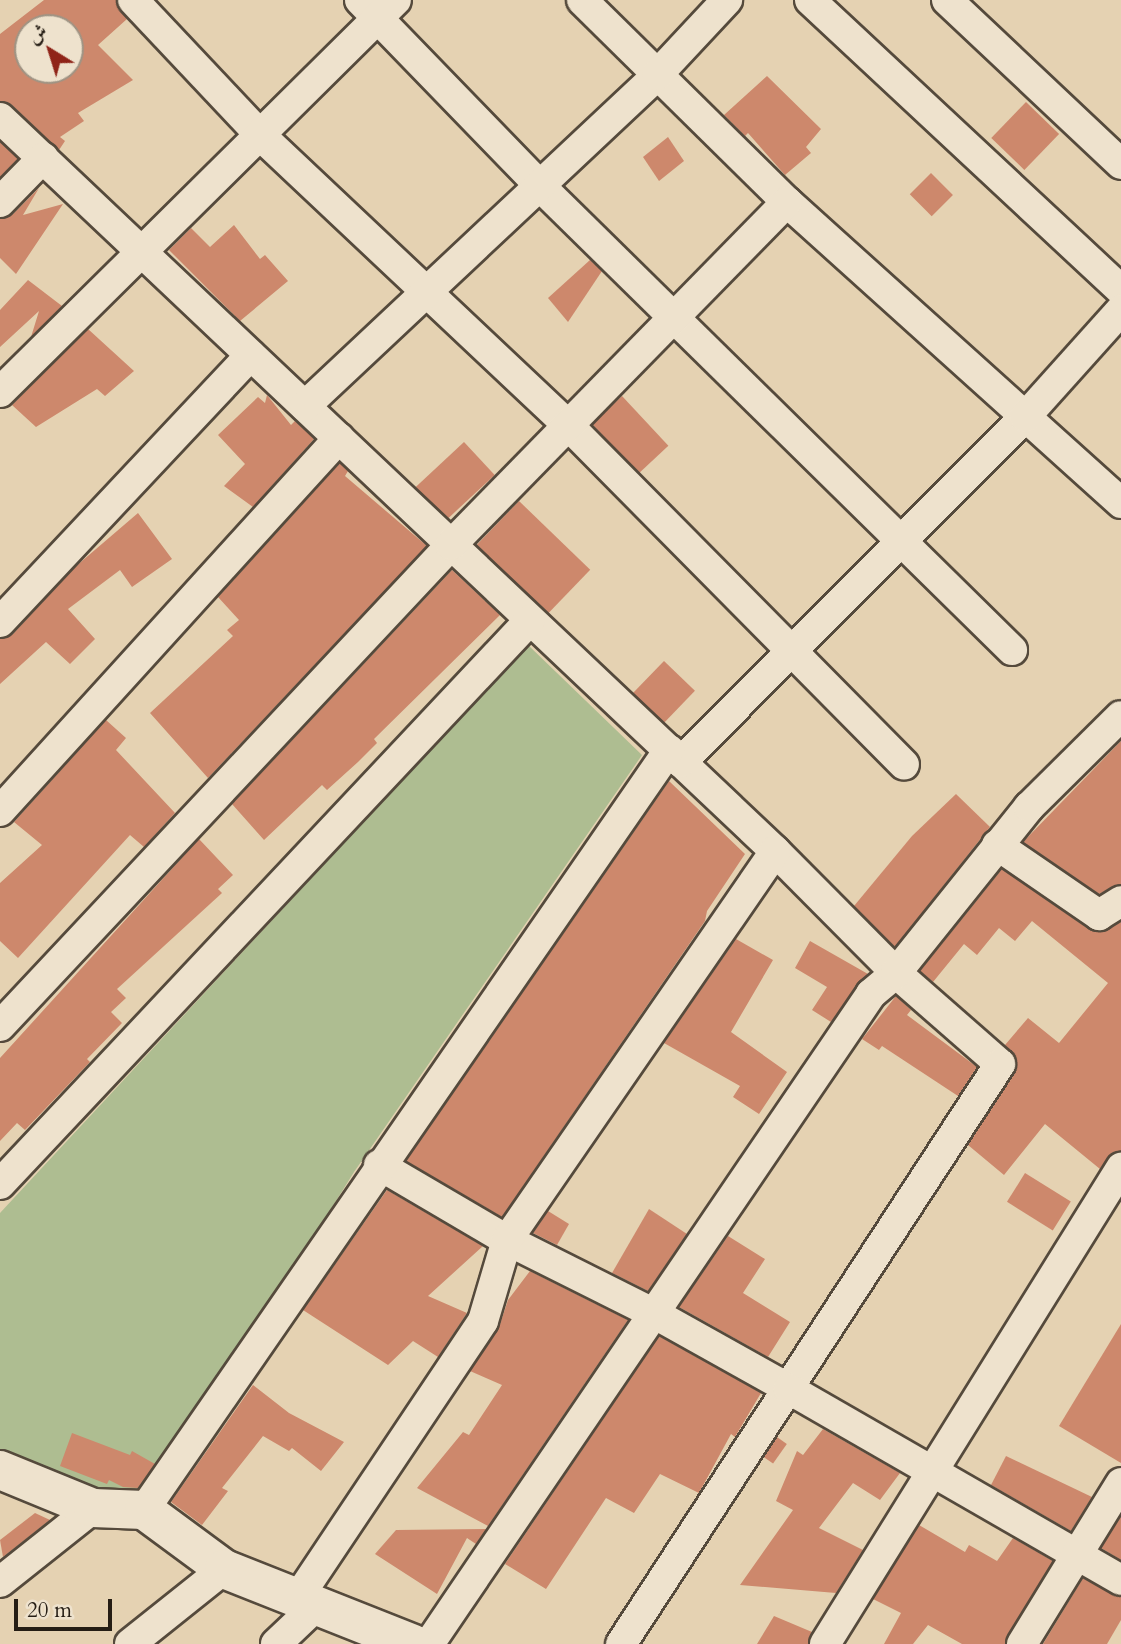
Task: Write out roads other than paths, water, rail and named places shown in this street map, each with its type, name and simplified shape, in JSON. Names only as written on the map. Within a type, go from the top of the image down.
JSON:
[{"type":"street","points":[[133,0],[260,135],[567,424],[904,764]]},
{"type":"street","points":[[582,0],[786,202],[1121,503]]},
{"type":"street","points":[[305,407],[657,75],[727,0]]},
{"type":"street","points":[[810,0],[1121,290]]},
{"type":"street","points":[[947,0],[1121,164]]},
{"type":"street","points":[[0,392],[260,135],[378,6],[540,186],[676,315],[899,544],[1012,650]]},
{"type":"street","points":[[0,118],[775,851],[897,973],[1000,1064],[621,1644]]},
{"type":"street","points":[[0,202],[43,158]]},
{"type":"street","points":[[0,1026],[451,545],[786,202]]},
{"type":"street","points":[[144,1510],[379,1165],[675,756],[790,651],[1026,417],[1121,310]]},
{"type":"street","points":[[0,622],[251,355]]},
{"type":"street","points":[[0,811],[339,438]]},
{"type":"street","points":[[0,1184],[530,620]]},
{"type":"street","points":[[429,1644],[871,994],[897,973],[1029,807],[1121,716]]},
{"type":"street","points":[[997,845],[1099,915],[1121,901]]},
{"type":"street","points":[[276,1644],[307,1603],[483,1321],[507,1240],[775,851]]},
{"type":"street","points":[[379,1165],[507,1240],[655,1314],[789,1389],[1073,1556],[1121,1580]]},
{"type":"street","points":[[825,1644],[1121,1168]]},
{"type":"street","points":[[0,1471],[93,1508],[144,1510],[223,1569],[413,1644]]},
{"type":"street","points":[[1023,1644],[1073,1556],[1121,1483]]},
{"type":"street","points":[[0,1582],[93,1508]]},
{"type":"street","points":[[130,1644],[223,1569]]}]
